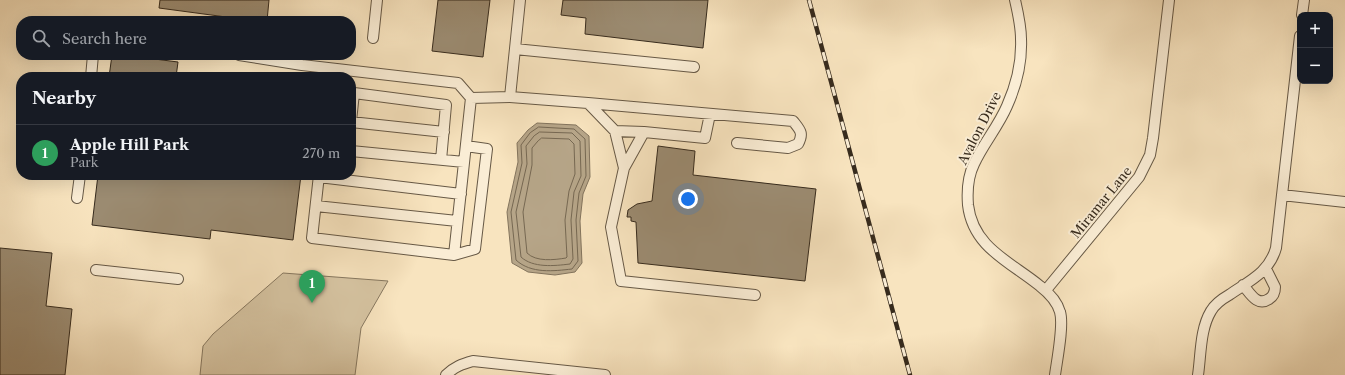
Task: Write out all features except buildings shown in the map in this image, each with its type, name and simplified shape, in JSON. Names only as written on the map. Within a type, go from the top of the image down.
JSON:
[{"type":"street","points":[[373,38],[377,0]]},
{"type":"street","points":[[510,97],[520,0]]},
{"type":"street","name":"Avalon Drive","points":[[1015,0],[1022,39],[1015,85],[1007,107],[973,164],[970,175],[968,206],[975,228],[982,241],[993,252],[1046,290],[1057,304],[1061,319],[1055,375]]},
{"type":"street","name":"Miramar Lane","points":[[1046,290],[1138,177],[1150,156],[1169,0]]},
{"type":"street","points":[[1302,12],[1304,0]]},
{"type":"street","points":[[1198,375],[1205,324],[1211,311],[1221,300],[1266,269],[1276,248],[1299,48]]},
{"type":"street","points":[[515,49],[694,67]]},
{"type":"street","points":[[91,72],[93,60]]},
{"type":"street","points":[[264,60],[325,72]]},
{"type":"street","points":[[356,75],[458,83],[471,98],[454,255]]},
{"type":"street","points":[[356,93],[446,105],[441,160]]},
{"type":"street","points":[[471,98],[510,97],[793,121],[800,129],[802,137],[798,144],[788,148],[737,143]]},
{"type":"street","points":[[588,104],[615,130],[624,168]]},
{"type":"street","points":[[615,130],[705,138],[710,114]]},
{"type":"street","points":[[356,122],[444,132]]},
{"type":"street","points":[[644,132],[624,168],[611,228],[621,281],[755,295]]},
{"type":"street","points":[[319,180],[312,238],[454,255],[475,249],[488,149],[466,146]]},
{"type":"street","points":[[356,152],[464,162]]},
{"type":"street","points":[[77,198],[79,180]]},
{"type":"street","points":[[350,180],[460,194]]},
{"type":"street","points":[[1282,195],[1345,202]]},
{"type":"street","points":[[316,206],[457,221]]},
{"type":"street","points":[[1243,285],[1255,299],[1262,302],[1269,299],[1273,296],[1275,287],[1266,269]]},
{"type":"street","points":[[96,270],[178,279]]},
{"type":"street","points":[[446,375],[459,365],[473,361],[605,375]]},
{"type":"shaded area","points":[[283,273],[388,281],[361,328],[355,375],[200,375],[203,346],[213,334]]},
{"type":"water","points":[[537,123],[576,125],[589,136],[590,177],[583,194],[580,221],[582,263],[575,272],[555,275],[528,272],[512,263],[507,212],[518,162],[517,143],[528,130]]},
{"type":"railway","points":[[809,0],[910,375]]},
{"type":"place","name":"Apple Hill Park","points":[[312,303]]}]
